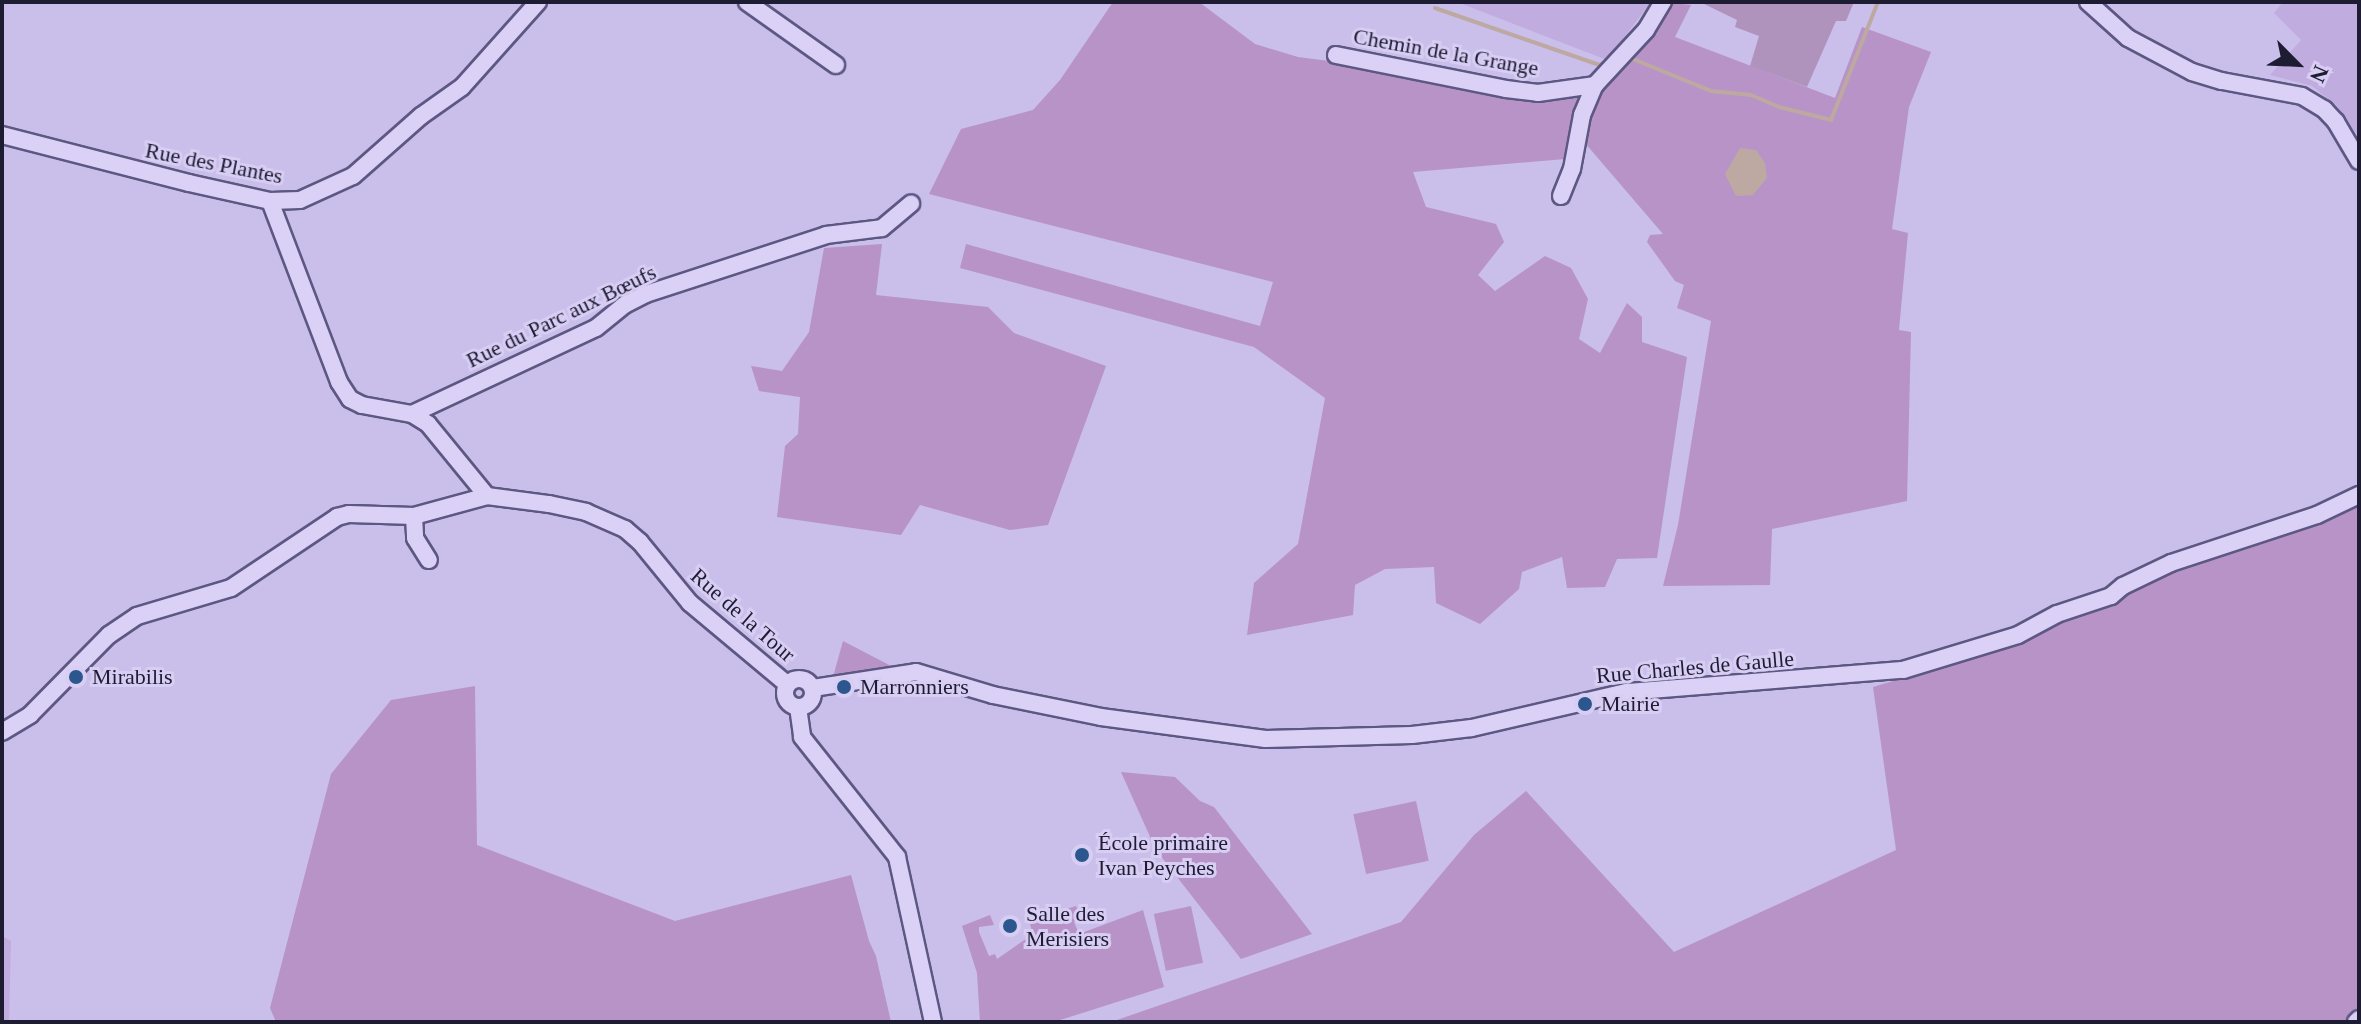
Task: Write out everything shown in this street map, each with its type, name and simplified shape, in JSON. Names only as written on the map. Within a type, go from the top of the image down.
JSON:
[{"type":"street","name":"Rue des Plantes","points":[[2,135],[270,201],[300,200],[353,176],[421,116],[462,87],[538,2]]},
{"type":"street","points":[[747,2],[836,65]]},
{"type":"street","points":[[1561,196],[1572,169],[1582,115],[1595,85],[1646,30],[1663,2]]},
{"type":"street","points":[[2088,2],[2128,38],[2192,72],[2302,96],[2324,109],[2336,122],[2359,161]]},
{"type":"street","name":"Chemin de la Grange","points":[[1336,55],[1538,93],[1595,85]]},
{"type":"street","points":[[270,201],[339,382],[350,399],[362,405],[412,414],[428,424],[487,496]]},
{"type":"street","name":"Rue du Parc aux Bœufs","points":[[412,414],[596,328],[626,304],[646,294],[826,235],[882,228],[911,204]]},
{"type":"street","name":"Rue Charles de Gaulle","points":[[813,688],[916,672],[993,695],[1101,717],[1266,739],[1412,735],[1472,728],[1627,692],[1903,670],[2018,635],[2057,614],[2111,596],[2123,586],[2171,563],[2317,515],[2359,495]]},
{"type":"street","name":"Rue de la Tour","points":[[2,732],[30,715],[109,635],[137,616],[231,588],[337,517],[349,514],[414,516],[487,496],[561,507],[625,529],[640,542],[690,603],[787,684]]},
{"type":"street","points":[[414,516],[415,538],[429,560]]},
{"type":"street","points":[[798,707],[812,700],[813,688],[801,678],[787,684],[787,700],[798,707],[802,737],[897,857],[933,1022]]},
{"type":"shaded area","points":[[1113,2],[1199,2],[1255,44],[1298,57],[1585,94],[1572,119],[1565,159],[1413,172],[1426,207],[1496,224],[1504,242],[1478,275],[1495,291],[1545,256],[1571,268],[1588,299],[1579,339],[1600,353],[1627,303],[1642,317],[1642,342],[1687,357],[1657,558],[1617,559],[1605,587],[1567,588],[1562,557],[1522,572],[1519,589],[1480,624],[1436,603],[1434,567],[1385,569],[1355,585],[1353,615],[1247,635],[1254,583],[1298,544],[1325,398],[1254,347],[960,268],[966,244],[1260,326],[1273,282],[929,194],[961,129],[1033,110],[1060,80]]},
{"type":"shaded area","points":[[1457,2],[1651,2],[1607,60]]},
{"type":"shaded area","points":[[1663,2],[1691,5],[1675,37],[1835,98],[1862,27],[1931,52],[1909,107],[1892,229],[1908,233],[1899,330],[1911,332],[1907,501],[1772,529],[1770,585],[1663,586],[1678,525],[1711,321],[1677,308],[1684,285],[1675,281],[1647,242],[1650,235],[1663,234],[1585,143],[1587,122],[1601,91],[1633,55]]},
{"type":"shaded area","points":[[1700,2],[1854,2],[1846,21],[1836,21],[1807,87],[1750,66],[1759,36],[1735,27],[1737,20]]},
{"type":"shaded area","points":[[2283,2],[2359,2],[2359,138],[2337,106],[2312,86],[2270,75],[2301,40],[2274,13]]},
{"type":"shaded area","points":[[1740,148],[1756,150],[1765,163],[1767,178],[1753,195],[1736,196],[1725,174]]},
{"type":"shaded area","points":[[882,244],[876,295],[988,307],[1014,333],[1106,366],[1048,525],[1010,530],[920,505],[901,535],[777,517],[785,446],[798,434],[800,397],[759,391],[751,366],[782,371],[809,332],[824,248]]},
{"type":"shaded area","points":[[2359,501],[2359,1022],[1111,1022],[1401,922],[1474,835],[1526,791],[1674,952],[1896,850],[1873,687],[1993,651],[2190,559]]},
{"type":"shaded area","points":[[843,641],[895,668],[833,677]]},
{"type":"shaded area","points":[[475,686],[477,845],[675,921],[851,875],[876,956],[891,1022],[276,1022],[270,1008],[331,774],[391,700]]},
{"type":"shaded area","points":[[1121,772],[1175,777],[1200,801],[1214,807],[1312,934],[1241,959],[1156,850]]},
{"type":"shaded area","points":[[1416,801],[1429,861],[1366,874],[1353,814]]},
{"type":"shaded area","points":[[1076,906],[1081,920],[1074,922],[1079,934],[1143,910],[1164,987],[1054,1022],[980,1022],[977,973],[962,926],[990,915],[994,925],[979,927],[979,932],[989,956],[995,954],[997,959],[1033,934],[1029,921]]},
{"type":"shaded area","points":[[1191,906],[1203,963],[1166,971],[1154,914]]},
{"type":"shaded area","points":[[2,936],[11,941],[9,1022],[2,1022]]},
{"type":"waterway","points":[[1633,59],[1711,91],[1751,95],[1779,107],[1831,120],[1878,2]]},
{"type":"waterway","points":[[1435,8],[1600,65],[1609,59]]},
{"type":"place","name":"Mirabilis","points":[[76,677]]},
{"type":"place","name":"Marronniers","points":[[844,687]]},
{"type":"place","name":"Mairie","points":[[1585,704]]},
{"type":"place","name":"École primaire Ivan Peyches","points":[[1082,855]]},
{"type":"place","name":"Salle des Merisiers","points":[[1010,926]]}]
